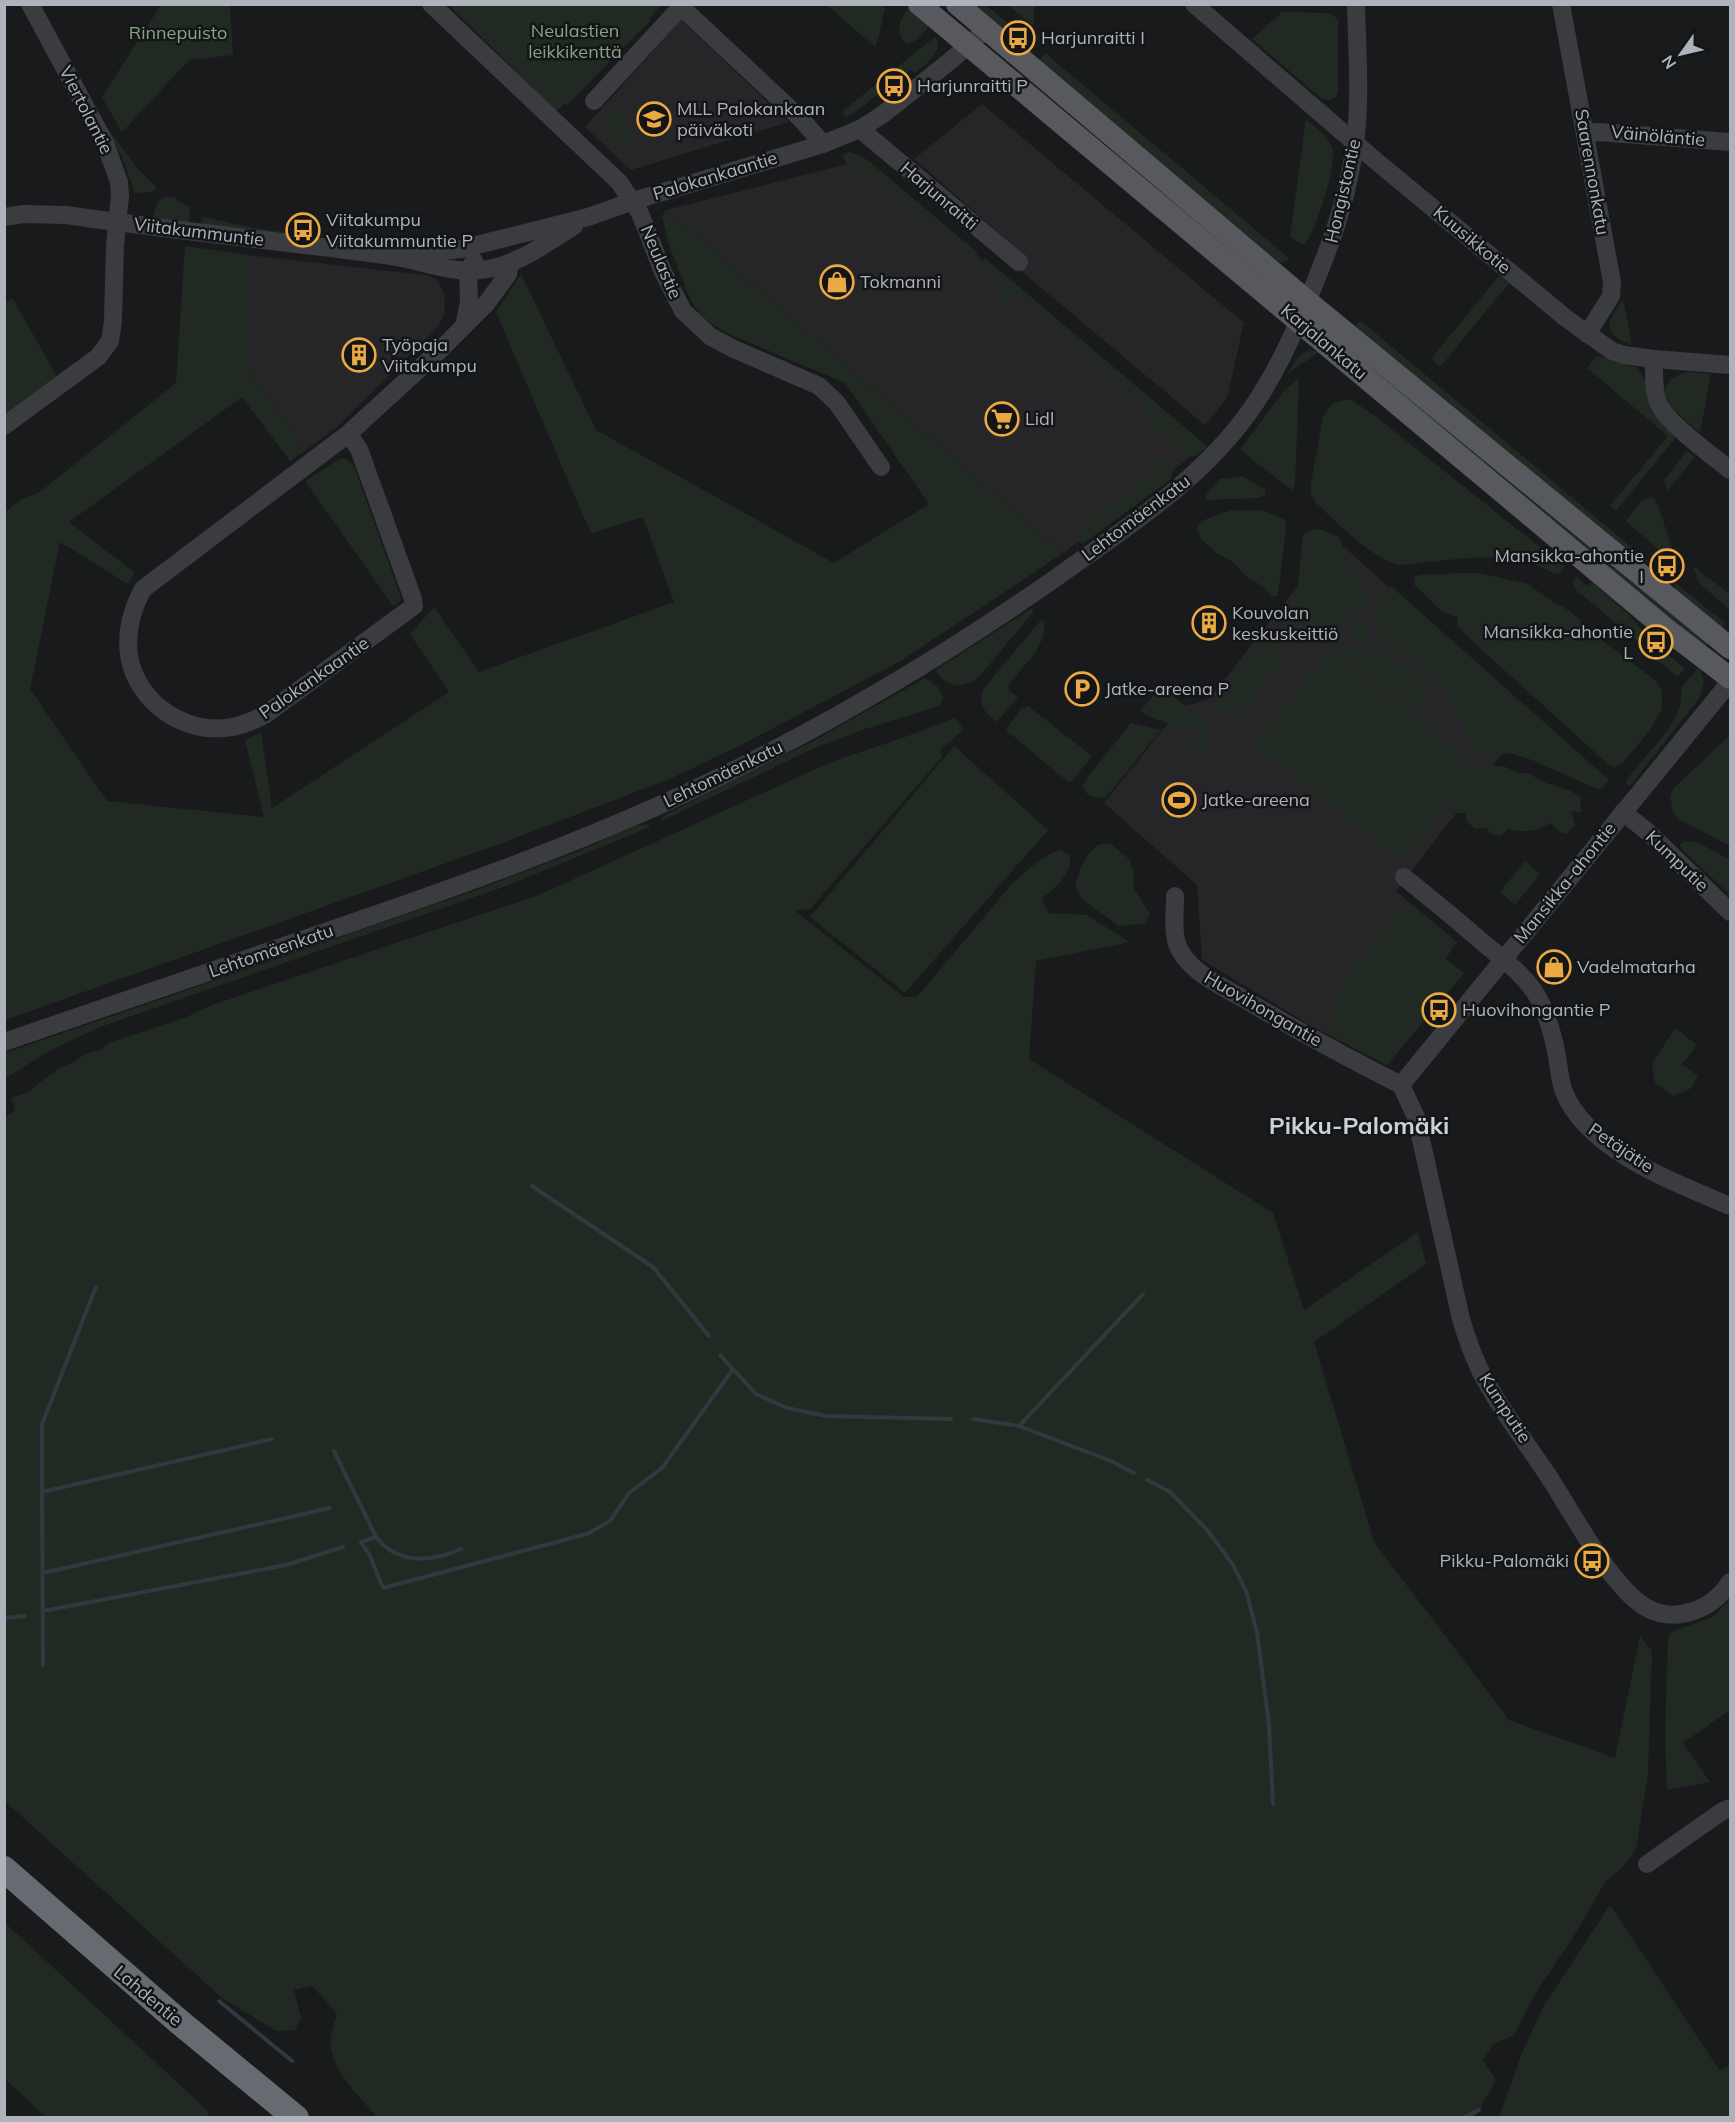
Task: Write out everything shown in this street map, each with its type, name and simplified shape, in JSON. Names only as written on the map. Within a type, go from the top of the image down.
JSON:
[{"type":"highway","name":"Lahdentie","points":[[4,1869],[177,2020],[296,2118]]},
{"type":"main road","name":"Karjalankatu","points":[[919,4],[968,46],[1731,648]]},
{"type":"main road","name":"Karjalankatu","points":[[957,4],[1666,629],[1731,680]]},
{"type":"street","name":"Viertolantie","points":[[4,426],[85,368],[98,357],[110,340],[120,196],[119,182],[105,142],[30,4]]},
{"type":"street","name":"Neulastie","points":[[431,4],[619,182],[633,201],[672,293],[683,311],[695,324],[711,337],[734,349],[819,386],[837,403],[881,467]]},
{"type":"street","name":"Kuusikkotie","points":[[1194,4],[1550,306],[1612,351],[1654,359],[1731,365]]},
{"type":"street","name":"Hongistontie","points":[[1303,311],[1338,226],[1356,142],[1358,106],[1356,4]]},
{"type":"street","name":"Saarennonkatu","points":[[1561,4],[1612,290],[1607,304],[1587,334]]},
{"type":"street","points":[[594,101],[679,6],[801,119],[823,144]]},
{"type":"street","name":"Palokankaantie","points":[[487,243],[588,217],[633,201],[823,144],[860,129],[906,98],[987,29]]},
{"type":"street","name":"Harjunraitti","points":[[860,129],[1019,262]]},
{"type":"street","name":"Väinöläntie","points":[[1585,133],[1731,142]]},
{"type":"street","name":"Viitakummuntie","points":[[4,217],[24,214],[58,215],[393,256],[468,271],[483,270],[510,263]]},
{"type":"street","name":"Palokankaantie","points":[[348,435],[359,449],[414,606],[266,714],[250,722],[230,728],[208,728],[186,723],[169,715],[145,692],[129,656],[130,620],[134,605],[143,588],[348,435],[464,326],[498,289],[508,274],[510,263],[588,217]]},
{"type":"street","name":"Viitakummuntie","points":[[393,256],[461,249],[487,243]]},
{"type":"street","points":[[464,326],[469,302],[468,271],[487,243],[502,249],[510,263]]},
{"type":"street","name":"Lehtomäenkatu","points":[[4,1042],[526,861],[688,792],[830,720],[971,635],[1068,569],[1194,475],[1251,410],[1290,343],[1303,311]]},
{"type":"street","points":[[1654,359],[1655,392],[1662,410],[1688,435],[1731,470]]},
{"type":"street","name":"Mansikka-ahontie","points":[[1401,1085],[1731,680]]},
{"type":"street","name":"Kumputie","points":[[1623,812],[1649,833],[1731,912]]},
{"type":"street","name":"Petäjätie","points":[[1404,877],[1503,959],[1523,978],[1537,996],[1557,1054],[1564,1091],[1585,1124],[1620,1151],[1654,1172],[1731,1206]]},
{"type":"street","name":"Huovihongantie","points":[[1175,896],[1176,943],[1181,954],[1191,966],[1276,1018],[1401,1085]]},
{"type":"street","name":"Kumputie","points":[[1401,1085],[1416,1117],[1459,1310],[1470,1347],[1492,1391],[1599,1555],[1621,1586],[1634,1599],[1657,1612],[1674,1615],[1704,1607],[1725,1591],[1731,1582]]},
{"type":"street","points":[[1647,1864],[1721,1812],[1731,1808]]},
{"type":"shaded area","points":[[681,20],[789,122],[631,170],[585,127]]},
{"type":"shaded area","points":[[982,104],[1244,323],[1227,398],[1205,425],[1021,271],[1021,252],[914,159]]},
{"type":"shaded area","points":[[863,160],[1204,444],[1151,490],[1063,553],[666,210]]},
{"type":"shaded area","points":[[248,255],[426,275],[436,279],[443,290],[444,315],[439,325],[338,426],[306,450],[248,370]]},
{"type":"shaded area","points":[[1335,539],[1532,715],[1396,891],[1457,942],[1445,959],[1464,973],[1387,1065],[1313,1027],[1202,960],[1197,885],[1104,803],[1181,707],[1208,700]]},
{"type":"green space","name":"Neulastien leikkikenttä","points":[[662,4],[650,18],[651,20],[567,105],[565,103],[556,111],[449,5]]},
{"type":"green space","name":"Rinnepuisto","points":[[161,5],[230,5],[233,55],[189,60],[122,132],[102,97]]},
{"type":"green space","points":[[827,5],[882,5],[885,7],[875,47]]},
{"type":"green space","points":[[972,5],[986,5],[1012,27],[1006,34]]},
{"type":"green space","points":[[1008,5],[1034,5],[1034,24],[1031,24]]},
{"type":"green space","points":[[909,8],[931,25],[916,40],[908,44],[901,37],[899,28]]},
{"type":"green space","points":[[1282,12],[1329,13],[1338,19],[1338,90],[1332,100],[1321,98],[1252,39]]},
{"type":"green space","points":[[936,36],[937,48],[933,58],[915,73],[910,70],[846,117],[844,110]]},
{"type":"green space","points":[[1045,53],[1290,259],[1280,263],[1039,61]]},
{"type":"green space","points":[[618,106],[629,117],[622,124],[636,137],[625,150],[599,126]]},
{"type":"green space","points":[[1306,119],[1328,139],[1333,155],[1325,197],[1304,245],[1290,237]]},
{"type":"green space","points":[[105,125],[138,169],[157,188],[151,192],[135,193],[123,159]]},
{"type":"green space","points":[[849,152],[870,162],[978,253],[974,259],[872,173],[867,179],[850,167],[843,158],[843,155]]},
{"type":"green space","points":[[164,197],[173,197],[190,208],[189,223],[153,217],[155,208]]},
{"type":"green space","points":[[666,210],[1063,553],[899,662],[741,745],[672,778],[494,846],[5,1020],[5,512],[22,499],[40,492],[176,383],[185,246],[248,255],[248,370],[306,450],[290,461],[242,397],[69,522],[135,573],[128,584],[60,542],[30,689],[107,801],[264,817],[245,740],[261,732],[272,808],[449,692],[410,634],[434,607],[479,672],[674,602],[643,517],[592,533],[583,516],[496,312],[521,274],[596,430],[834,563],[929,504],[845,383],[729,334],[704,319],[691,301],[669,245],[662,216]]},
{"type":"green space","points":[[203,217],[291,233],[291,237],[201,225]]},
{"type":"green space","points":[[985,258],[1208,447],[1194,457],[1184,454],[1143,415],[1140,400],[1015,292],[1007,301],[999,294],[1005,286],[980,264]]},
{"type":"green space","points":[[1499,276],[1509,283],[1440,367],[1431,359]]},
{"type":"green space","points":[[13,299],[57,377],[5,414],[5,303]]},
{"type":"green space","points":[[1623,299],[1632,345],[1615,336],[1610,326],[1613,314]]},
{"type":"green space","points":[[1361,321],[1648,561],[1639,563],[1355,326]]},
{"type":"green space","points":[[1309,350],[1319,352],[1287,374],[1299,356]]},
{"type":"green space","points":[[1597,356],[1638,368],[1647,384],[1651,411],[1674,433],[1675,438],[1616,511],[1610,506],[1668,436],[1587,368]]},
{"type":"green space","points":[[1688,372],[1711,374],[1700,432],[1675,410],[1665,393],[1667,385],[1674,378]]},
{"type":"green space","points":[[1299,378],[1295,485],[1292,490],[1240,450],[1284,391]]},
{"type":"green space","points":[[1391,383],[1710,641],[1704,648],[1388,386]]},
{"type":"green space","points":[[1350,399],[1375,416],[1565,567],[1556,574],[1523,560],[1498,557],[1399,565],[1389,562],[1367,548],[1316,503],[1311,494],[1323,417],[1333,403]]},
{"type":"green space","points":[[1687,451],[1695,457],[1667,491],[1664,480]]},
{"type":"green space","points":[[1161,457],[1167,460],[1173,470],[1171,479],[1081,543],[1075,534],[1076,531],[1160,469],[1154,460]]},
{"type":"green space","points":[[341,458],[347,459],[354,466],[400,595],[401,599],[394,607],[305,481]]},
{"type":"green space","points":[[1243,476],[1265,490],[1266,495],[1258,498],[1207,500],[1205,496],[1220,479]]},
{"type":"green space","points":[[1651,497],[1658,505],[1676,561],[1674,563],[1626,521],[1642,500]]},
{"type":"green space","points":[[1232,510],[1262,510],[1285,520],[1278,595],[1273,597],[1262,586],[1243,574],[1232,561],[1218,554],[1201,539],[1197,529],[1201,521]]},
{"type":"green space","points":[[1312,529],[1322,530],[1339,537],[1344,549],[1345,567],[1360,577],[1366,589],[1367,601],[1362,607],[1344,626],[1330,632],[1323,631],[1316,626],[1301,626],[1295,617],[1303,534]]},
{"type":"green space","points":[[1693,566],[1730,594],[1730,610],[1699,583]]},
{"type":"green space","points":[[1479,573],[1528,584],[1570,611],[1602,640],[1656,681],[1662,691],[1662,709],[1649,731],[1623,763],[1614,767],[1609,765],[1470,639],[1457,626],[1458,617],[1438,608],[1414,585],[1415,577],[1421,575]]},
{"type":"green space","points":[[1576,577],[1587,586],[1592,582],[1628,614],[1641,629],[1641,634],[1649,641],[1647,649],[1576,590],[1573,584]]},
{"type":"green space","points":[[1674,582],[1725,623],[1721,628],[1676,593]]},
{"type":"green space","points":[[1391,586],[1609,780],[1604,787],[1597,789],[1513,754],[1482,755],[1472,747],[1448,693],[1405,654],[1381,646],[1374,605]]},
{"type":"green space","points":[[1032,608],[1034,611],[978,678],[967,684],[955,685],[940,676],[936,670]]},
{"type":"green space","points":[[1368,615],[1372,644],[1349,636]]},
{"type":"green space","points":[[1041,620],[1044,622],[1044,631],[1038,648],[1009,684],[1009,691],[1018,697],[997,722],[983,707],[981,699],[984,688]]},
{"type":"green space","points":[[1266,637],[1288,655],[1236,720],[1214,703]]},
{"type":"green space","points":[[1346,643],[1399,661],[1431,686],[1413,710],[1339,652]]},
{"type":"green space","points":[[1656,648],[1685,668],[1678,677],[1651,655]]},
{"type":"green space","points":[[1331,649],[1479,769],[1403,863],[1254,744]]},
{"type":"green space","points":[[1699,667],[1704,681],[1700,697],[1630,786],[1625,783],[1662,738],[1677,713],[1681,700],[1681,688]]},
{"type":"green space","points":[[925,678],[938,687],[943,697],[941,704],[936,707],[817,747],[661,821],[667,814],[817,739]]},
{"type":"green space","points":[[1164,689],[1207,723],[1205,732],[1163,722],[1140,711],[1158,690]]},
{"type":"green space","points":[[1028,706],[1092,756],[1072,781],[1068,782],[1006,730],[1021,709]]},
{"type":"green space","points":[[954,718],[964,729],[940,750],[942,757],[810,909],[795,911],[904,997],[917,997],[1012,884],[1041,859],[1061,850],[1070,856],[1070,863],[1062,880],[1042,898],[1048,913],[1087,915],[1130,942],[1036,961],[1029,1059],[1273,1213],[1304,1310],[1418,1232],[1426,1264],[1314,1342],[1374,1542],[1509,1720],[1615,1758],[1640,1636],[1652,1651],[1648,1775],[1636,1849],[1623,1867],[1605,1882],[1574,1936],[1536,1992],[1514,2035],[1494,2044],[1483,2060],[1496,2080],[1475,2117],[377,2117],[339,2070],[331,2048],[331,2036],[337,2013],[312,1986],[294,1990],[301,2018],[295,2030],[276,2031],[222,1998],[5,1801],[4,1118],[15,1110],[11,1098],[28,1092],[59,1068],[74,1062],[85,1054],[100,1050],[111,1042],[184,1018],[212,1005],[539,895],[831,762]]},
{"type":"green space","points":[[1131,723],[1161,730],[1106,797],[1099,798],[1087,794],[1083,786],[1087,778]]},
{"type":"green space","points":[[1178,732],[1207,740],[1213,745],[1205,755]]},
{"type":"green space","points":[[1730,735],[1730,846],[1680,820],[1673,813],[1670,796],[1675,787]]},
{"type":"green space","points":[[954,746],[1048,830],[905,993],[810,917]]},
{"type":"green space","points":[[1489,766],[1503,766],[1520,773],[1528,773],[1543,782],[1571,791],[1580,797],[1581,812],[1571,811],[1575,825],[1566,834],[1550,823],[1530,831],[1508,829],[1501,836],[1493,835],[1486,828],[1475,829],[1466,821],[1466,813],[1457,813],[1454,810],[1467,785]]},
{"type":"green space","points":[[648,824],[650,827],[506,886],[100,1027],[47,1052],[5,1079],[5,1053],[471,892],[579,851],[635,826]]},
{"type":"green space","points":[[1683,841],[1701,845],[1730,860],[1730,895],[1682,849],[1680,845]]},
{"type":"green space","points":[[1100,844],[1111,844],[1129,859],[1134,873],[1133,887],[1150,914],[1146,923],[1119,926],[1082,899],[1075,886],[1078,874],[1087,857]]},
{"type":"green space","points":[[1525,861],[1540,874],[1515,905],[1500,892]]},
{"type":"green space","points":[[1408,902],[1457,942],[1445,959],[1464,973],[1387,1065],[1330,1035],[1334,992]]},
{"type":"green space","points":[[1675,1028],[1697,1045],[1682,1064],[1698,1076],[1690,1089],[1673,1096],[1655,1083],[1652,1064]]},
{"type":"green space","points":[[1730,1600],[1730,1710],[1683,1743],[1710,1782],[1667,1790],[1665,1737],[1668,1636],[1673,1631],[1711,1618]]},
{"type":"green space","points":[[1610,1905],[1720,2071],[1730,2065],[1730,2117],[1499,2117],[1522,2053],[1543,2007]]},
{"type":"green space","points":[[4,1922],[207,2110],[210,2117],[46,2117],[5,2079]]},
{"type":"waterway","points":[[532,1186],[653,1267],[709,1336]]},
{"type":"waterway","points":[[42,1492],[42,1424],[96,1287]]},
{"type":"waterway","points":[[1019,1426],[1143,1294]]},
{"type":"waterway","points":[[720,1355],[756,1394],[787,1408],[826,1416],[951,1419]]},
{"type":"waterway","points":[[461,1549],[439,1557],[416,1558],[394,1553],[376,1537],[361,1542],[370,1556],[383,1588],[587,1534],[610,1521],[629,1493],[662,1468],[733,1369]]},
{"type":"waterway","points":[[973,1419],[1019,1426],[1111,1461],[1134,1473]]},
{"type":"waterway","points":[[43,1665],[42,1492],[272,1439]]},
{"type":"waterway","points":[[334,1451],[376,1537]]},
{"type":"waterway","points":[[1147,1480],[1170,1492],[1208,1531],[1233,1565],[1246,1591],[1257,1632],[1269,1725],[1273,1804]]},
{"type":"waterway","points":[[43,1573],[330,1508]]},
{"type":"waterway","points":[[43,1611],[286,1565],[343,1547]]},
{"type":"waterway","points":[[4,1618],[25,1616]]},
{"type":"waterway","points":[[219,2001],[292,2061]]},
{"type":"waterway","points":[[1463,2118],[1479,2110]]},
{"type":"place","name":"Harjunraitti I","points":[[1018,38]]},
{"type":"place","name":"Harjunraitti P","points":[[894,86]]},
{"type":"place","name":"MLL Palokankaan päiväkoti","points":[[654,119]]},
{"type":"place","name":"Viitakumpu Viitakummuntie P","points":[[303,230]]},
{"type":"place","name":"Tokmanni","points":[[837,282]]},
{"type":"place","name":"Työpaja Viitakumpu","points":[[359,355]]},
{"type":"place","name":"Lidl","points":[[1002,419]]},
{"type":"place","name":"Mansikka-ahontie I","points":[[1667,566]]},
{"type":"place","name":"Kouvolan keskuskeittiö","points":[[1209,623]]},
{"type":"place","name":"Mansikka-ahontie L","points":[[1656,642]]},
{"type":"place","name":"Jatke-areena P","points":[[1082,689]]},
{"type":"place","name":"Jatke-areena","points":[[1179,800]]},
{"type":"place","name":"Vadelmatarha","points":[[1554,967]]},
{"type":"place","name":"Huovihongantie P","points":[[1439,1010]]},
{"type":"place","name":"Pikku-Palomäki","points":[[1592,1561]]},
{"type":"district","name":"Pikku-Palomäki","points":[[1359,1126]]}]
